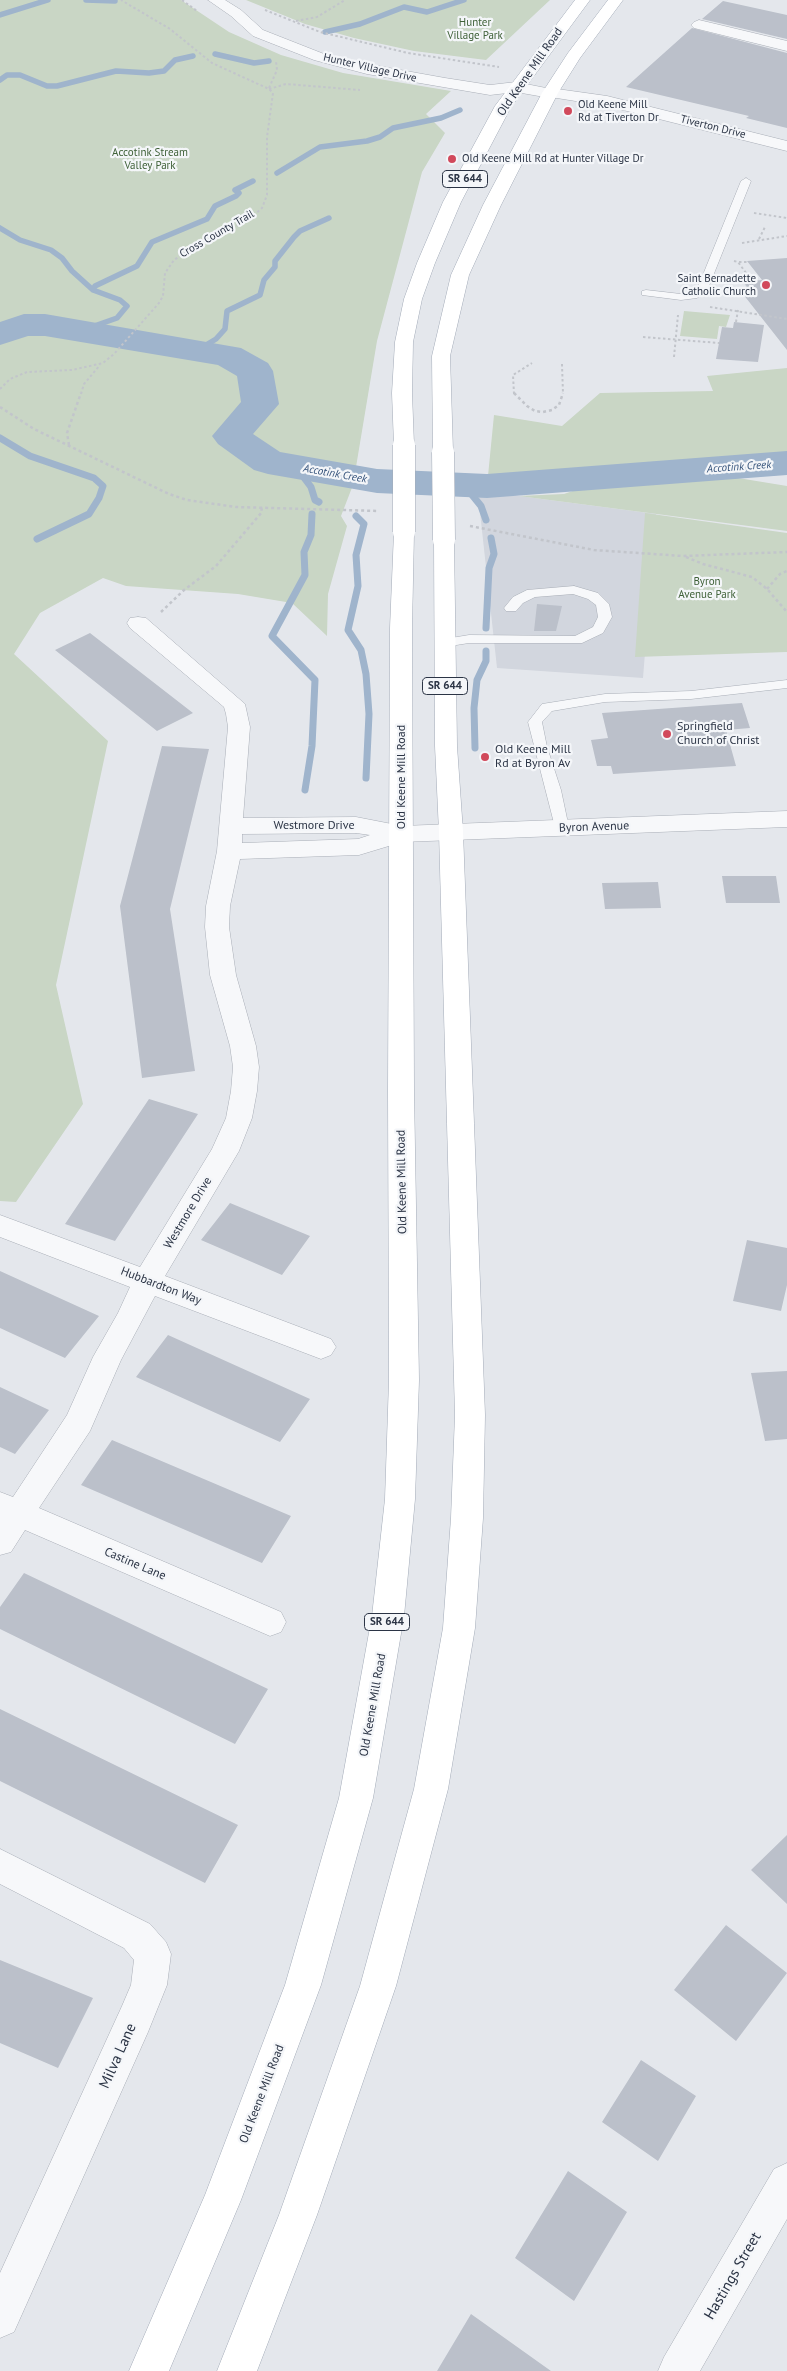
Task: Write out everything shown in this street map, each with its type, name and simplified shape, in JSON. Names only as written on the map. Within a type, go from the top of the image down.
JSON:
[{"type":"main road","name":"Old Keene Mill Road","points":[[149,2371],[222,2200],[303,1985],[356,1798],[388,1616],[400,1499],[404,1380],[401,628],[404,532],[404,342],[413,300],[452,202],[503,106],[583,0]]},
{"type":"main road","name":"Old Keene Mill Road","points":[[238,2371],[298,2215],[378,1986],[431,1789],[459,1628],[467,1518],[470,1415],[456,1034],[451,832],[446,746],[441,356],[458,281],[492,204],[550,93],[573,56],[616,0]]},
{"type":"street","name":"Hunter Village Drive","points":[[215,0],[236,13],[258,33],[319,56],[367,69],[444,83],[490,90],[516,87],[550,93]]},
{"type":"street","points":[[698,25],[787,46]]},
{"type":"street","name":"Tiverton Drive","points":[[550,93],[607,102],[787,146]]},
{"type":"street","name":"Westmore Drive","points":[[0,1542],[10,1510],[79,1422],[108,1357],[131,1317],[147,1281],[225,1151],[239,1118],[244,1091],[246,1067],[243,1046],[224,975],[217,927],[218,906],[230,839],[238,727],[234,704],[138,623]]},
{"type":"street","name":"Byron Avenue","points":[[402,834],[787,819]]},
{"type":"street","name":"Westmore Drive","points":[[230,839],[359,847],[402,834]]},
{"type":"street","name":"Hubbardton Way","points":[[0,1226],[321,1347]]},
{"type":"street","name":"Castine Lane","points":[[10,1510],[270,1622]]},
{"type":"street","name":"Milva Lane","points":[[0,1866],[137,1936],[153,1954],[149,1984],[135,2019],[0,2318]]},
{"type":"street","name":"Hastings Street","points":[[678,2371],[787,2182]]},
{"type":"lane","points":[[646,294],[681,297],[693,296],[703,289],[746,181]]},
{"type":"lane","points":[[444,643],[469,639],[577,640],[598,630],[605,617],[602,604],[593,596],[574,590],[532,593],[518,600],[511,608]]},
{"type":"lane","points":[[561,828],[554,790],[534,722],[547,707],[605,698],[691,695],[787,684]]},
{"type":"path","points":[[121,0],[170,29],[212,63],[269,89],[294,84],[365,90]]},
{"type":"path","points":[[295,21],[317,17],[345,0]]},
{"type":"path","points":[[269,89],[277,70],[276,54]]},
{"type":"path","name":"Cross County Trail","points":[[101,364],[114,354],[163,296],[165,273],[174,260],[198,244],[228,231],[253,216],[262,208],[268,189],[267,137],[273,93],[269,89]]},
{"type":"path","points":[[756,214],[787,218]]},
{"type":"path","points":[[765,227],[759,239],[787,236]]},
{"type":"path","points":[[732,261],[748,262]]},
{"type":"path","points":[[738,262],[752,281]]},
{"type":"path","points":[[674,357],[679,307]]},
{"type":"path","points":[[736,322],[738,310],[787,319]]},
{"type":"path","points":[[643,337],[719,343]]},
{"type":"path","points":[[532,362],[513,375],[513,390],[515,396],[527,406],[535,411],[543,412],[552,410],[559,405],[562,398],[562,364]]},
{"type":"path","points":[[0,389],[10,379],[27,372],[72,370],[101,364]]},
{"type":"path","points":[[69,446],[67,433],[84,384],[101,364]]},
{"type":"path","points":[[138,623],[166,609],[184,590],[216,566],[262,512],[261,506]]},
{"type":"path","points":[[683,556],[702,564],[752,577],[768,589],[787,612]]},
{"type":"path","points":[[768,589],[780,574],[787,571]]},
{"type":"shaded area","points":[[478,494],[519,496],[656,514],[643,678],[497,668]]},
{"type":"green space","name":"Accotink Stream Valley Park","points":[[0,0],[181,0],[229,32],[281,55],[343,73],[451,91],[426,114],[445,133],[422,172],[377,341],[353,485],[341,516],[347,526],[328,594],[327,636],[292,603],[238,594],[126,586],[103,578],[40,613],[14,654],[108,741],[56,985],[83,1104],[16,1202],[0,1201]]},
{"type":"green space","name":"Hunter Village Park","points":[[246,0],[550,0],[486,60],[414,51],[354,38],[305,24]]},
{"type":"green space","points":[[684,311],[730,315],[726,327],[719,326],[717,339],[680,336]]},
{"type":"green space","points":[[787,368],[787,463],[677,468],[787,486],[787,531],[519,496],[564,494],[608,479],[487,486],[494,415],[562,426],[600,393],[713,391],[707,376]]},
{"type":"green space","name":"Byron Avenue Park","points":[[645,513],[787,533],[787,652],[635,657]]},
{"type":"building","points":[[723,1],[787,15],[787,39],[702,19]]},
{"type":"building","points":[[692,28],[787,53],[787,128],[746,118],[749,116],[626,87]]},
{"type":"building","name":"Saint Bernadette Catholic Church","points":[[787,258],[787,350],[739,289],[747,287],[743,282],[762,280],[747,261]]},
{"type":"building","points":[[734,322],[764,325],[758,362],[716,359],[722,327],[733,328]]},
{"type":"building","points":[[537,604],[562,606],[556,631],[534,631]]},
{"type":"building","points":[[90,633],[193,713],[157,731],[55,650]]},
{"type":"building","name":"Springfield Church of Christ","points":[[742,703],[750,728],[726,730],[736,766],[613,774],[611,766],[597,766],[591,740],[608,738],[602,713]]},
{"type":"building","points":[[162,746],[209,749],[170,909],[195,1071],[142,1078],[120,906]]},
{"type":"building","points":[[722,876],[776,876],[780,903],[726,903]]},
{"type":"building","points":[[658,882],[661,908],[605,909],[602,883]]},
{"type":"building","points":[[149,1099],[198,1114],[115,1241],[65,1224]]},
{"type":"building","points":[[230,1203],[310,1236],[282,1275],[201,1240]]},
{"type":"building","points":[[747,1240],[787,1248],[787,1285],[781,1311],[733,1301]]},
{"type":"building","points":[[0,1271],[99,1316],[65,1358],[0,1328]]},
{"type":"building","points":[[168,1335],[310,1399],[280,1442],[136,1377]]},
{"type":"building","points":[[787,1371],[787,1439],[765,1441],[751,1373]]},
{"type":"building","points":[[0,1387],[49,1410],[15,1454],[0,1447]]},
{"type":"building","points":[[112,1440],[291,1516],[262,1563],[81,1485]]},
{"type":"building","points":[[24,1573],[268,1689],[235,1744],[0,1629],[0,1607]]},
{"type":"building","points":[[0,1709],[238,1825],[205,1883],[0,1781]]},
{"type":"building","points":[[787,1835],[787,1904],[751,1870]]},
{"type":"building","points":[[726,1925],[787,1973],[736,2041],[674,1990]]},
{"type":"building","points":[[0,1960],[93,1998],[58,2068],[0,2043]]},
{"type":"building","points":[[641,2060],[696,2096],[658,2161],[602,2122]]},
{"type":"building","points":[[568,2171],[627,2212],[574,2301],[515,2258]]},
{"type":"building","points":[[471,2314],[551,2371],[437,2371]]},
{"type":"waterway","points":[[0,15],[48,0]]},
{"type":"waterway","points":[[86,0],[115,1]]},
{"type":"waterway","points":[[325,32],[360,24],[404,7],[427,12],[464,0]]},
{"type":"waterway","points":[[215,54],[254,63],[269,61]]},
{"type":"waterway","points":[[0,80],[7,75],[20,75],[47,86],[57,86],[116,71],[149,73],[164,71],[175,60],[193,56]]},
{"type":"waterway","points":[[277,173],[320,147],[367,141],[380,137],[393,128],[441,118],[460,110]]},
{"type":"waterway","points":[[93,290],[95,286],[137,266],[152,242],[207,219],[215,206],[236,196],[239,193],[235,190],[253,181]]},
{"type":"waterway","points":[[196,351],[216,339],[225,329],[227,311],[260,295],[264,280],[275,267],[275,261],[294,237],[300,231],[329,218]]},
{"type":"waterway","points":[[0,228],[20,240],[51,250],[62,258],[72,271],[93,290]]},
{"type":"waterway","points":[[83,330],[117,318],[127,306],[120,300],[93,290]]},
{"type":"waterway","name":"Accotink Creek","points":[[0,334],[24,325],[45,325],[228,356],[255,371],[260,404],[231,436],[268,462],[377,481],[487,486],[787,463]]},
{"type":"waterway","points":[[0,438],[30,456],[94,478],[103,486],[99,498],[89,514],[37,539]]},
{"type":"waterway","points":[[296,467],[311,487],[315,500],[319,502]]},
{"type":"waterway","points":[[464,485],[481,506],[486,520]]},
{"type":"waterway","points":[[305,790],[312,746],[315,680],[272,636],[305,575],[304,552],[311,535],[312,514]]},
{"type":"waterway","points":[[356,516],[364,524],[356,555],[358,586],[348,630],[361,650],[366,674],[369,714],[366,778]]},
{"type":"waterway","points":[[486,628],[489,568],[494,554],[491,538]]},
{"type":"waterway","points":[[475,748],[474,708],[477,680],[486,661],[486,651]]},
{"type":"place","name":"Old Keene Mill Rd at Tiverton Dr","points":[[568,111]]},
{"type":"place","name":"Old Keene Mill Rd at Hunter Village Dr","points":[[452,159]]},
{"type":"place","name":"Saint Bernadette Catholic Church","points":[[766,285]]},
{"type":"place","name":"Springfield Church of Christ","points":[[667,734]]},
{"type":"place","name":"Old Keene Mill Rd at Byron Av","points":[[485,757]]}]
